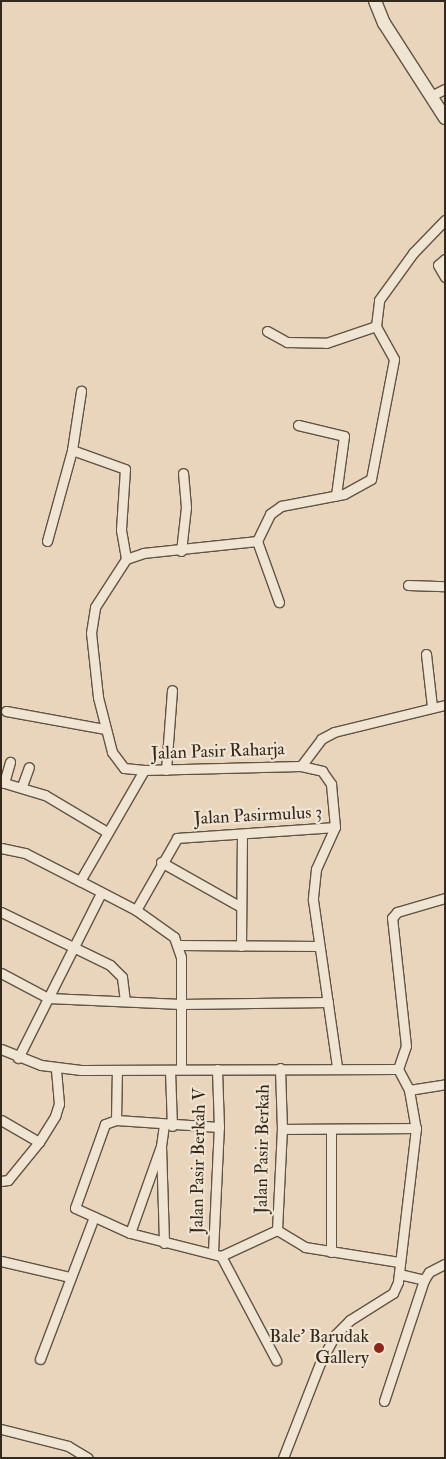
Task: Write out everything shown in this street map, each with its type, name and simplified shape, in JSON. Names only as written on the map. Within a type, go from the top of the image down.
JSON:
[{"type":"main road","points":[[375,1],[384,22],[433,94],[445,118]]},
{"type":"street","points":[[433,94],[445,88]]},
{"type":"street","points":[[279,602],[257,541],[270,514],[278,508],[336,495],[362,486],[373,475],[394,359],[376,326],[382,294],[413,253],[445,220]]},
{"type":"street","points":[[445,259],[438,265],[445,277]]},
{"type":"street","points":[[267,331],[287,342],[326,343],[376,326]]},
{"type":"street","points":[[47,541],[72,450],[80,391]]},
{"type":"street","points":[[298,425],[344,436],[336,495]]},
{"type":"street","points":[[72,450],[125,469],[121,530],[126,559]]},
{"type":"street","points":[[181,550],[186,507],[183,474]]},
{"type":"street","points":[[144,770],[119,765],[105,729],[90,624],[95,607],[126,559],[143,553],[257,541]]},
{"type":"street","points":[[408,585],[445,586]]},
{"type":"street","points":[[426,654],[432,707]]},
{"type":"street","points":[[166,770],[172,690]]},
{"type":"street","points":[[301,766],[321,739],[334,732],[432,707],[445,706]]},
{"type":"street","points":[[6,711],[105,729]]},
{"type":"street","points":[[10,762],[3,782],[22,786],[69,807],[107,832]]},
{"type":"street","points":[[301,766],[314,767],[326,776],[333,795],[335,827],[321,856],[313,885],[318,946],[337,1068]]},
{"type":"street","name":"Jalan Pasir Raharja","points":[[80,881],[144,770],[301,766]]},
{"type":"street","points":[[22,786],[28,767]]},
{"type":"street","name":"Jalan Pasirmulus 3","points":[[136,910],[161,862],[177,838],[335,827]]},
{"type":"street","points":[[241,946],[239,906],[242,834]]},
{"type":"street","points":[[1,848],[24,853],[80,881],[136,910],[174,936],[179,945],[181,1069]]},
{"type":"street","points":[[161,862],[239,906]]},
{"type":"street","points":[[18,1058],[101,893]]},
{"type":"street","points":[[283,1458],[320,1363],[336,1335],[350,1320],[393,1293],[399,1274],[416,1128],[409,1090],[398,1069],[406,1046],[392,918],[397,912],[445,898]]},
{"type":"street","points":[[1,912],[74,945],[118,971],[124,981],[125,1002]]},
{"type":"street","points":[[179,945],[318,946]]},
{"type":"street","points":[[1,973],[48,998],[181,1004],[328,1002]]},
{"type":"street","points":[[1,1049],[18,1058],[56,1068],[117,1070],[398,1069]]},
{"type":"street","points":[[1,1180],[8,1180],[39,1142],[59,1104],[56,1068]]},
{"type":"street","name":"Jalan Pasir Berkah","points":[[277,1230],[282,1129],[280,1068]]},
{"type":"street","name":"Jalan Pasir Berkah V","points":[[217,1069],[219,1127],[217,1254]]},
{"type":"street","points":[[116,1120],[117,1070]]},
{"type":"street","name":"Jalan Pasir Berkah V","points":[[161,1146],[168,1125],[170,1070]]},
{"type":"street","points":[[409,1090],[445,1084]]},
{"type":"street","points":[[1,1120],[39,1142]]},
{"type":"street","points":[[219,1127],[116,1120],[103,1126],[75,1208],[130,1233],[164,1243],[217,1254],[277,1230],[305,1247],[399,1262]]},
{"type":"street","points":[[282,1129],[416,1128]]},
{"type":"street","points":[[330,1252],[331,1129]]},
{"type":"street","points":[[130,1233],[161,1146]]},
{"type":"street","points":[[161,1146],[164,1243]]},
{"type":"street","points":[[40,1359],[69,1277],[94,1217]]},
{"type":"street","points":[[217,1254],[276,1360]]},
{"type":"street","points":[[1,1261],[69,1277]]},
{"type":"street","points":[[384,1400],[424,1280],[429,1272],[445,1264]]},
{"type":"street","points":[[399,1274],[424,1280]]},
{"type":"street","points":[[2,1432],[68,1446],[84,1456]]},
{"type":"place","name":"Bale' Barudak Gallery","points":[[379,1348]]}]
